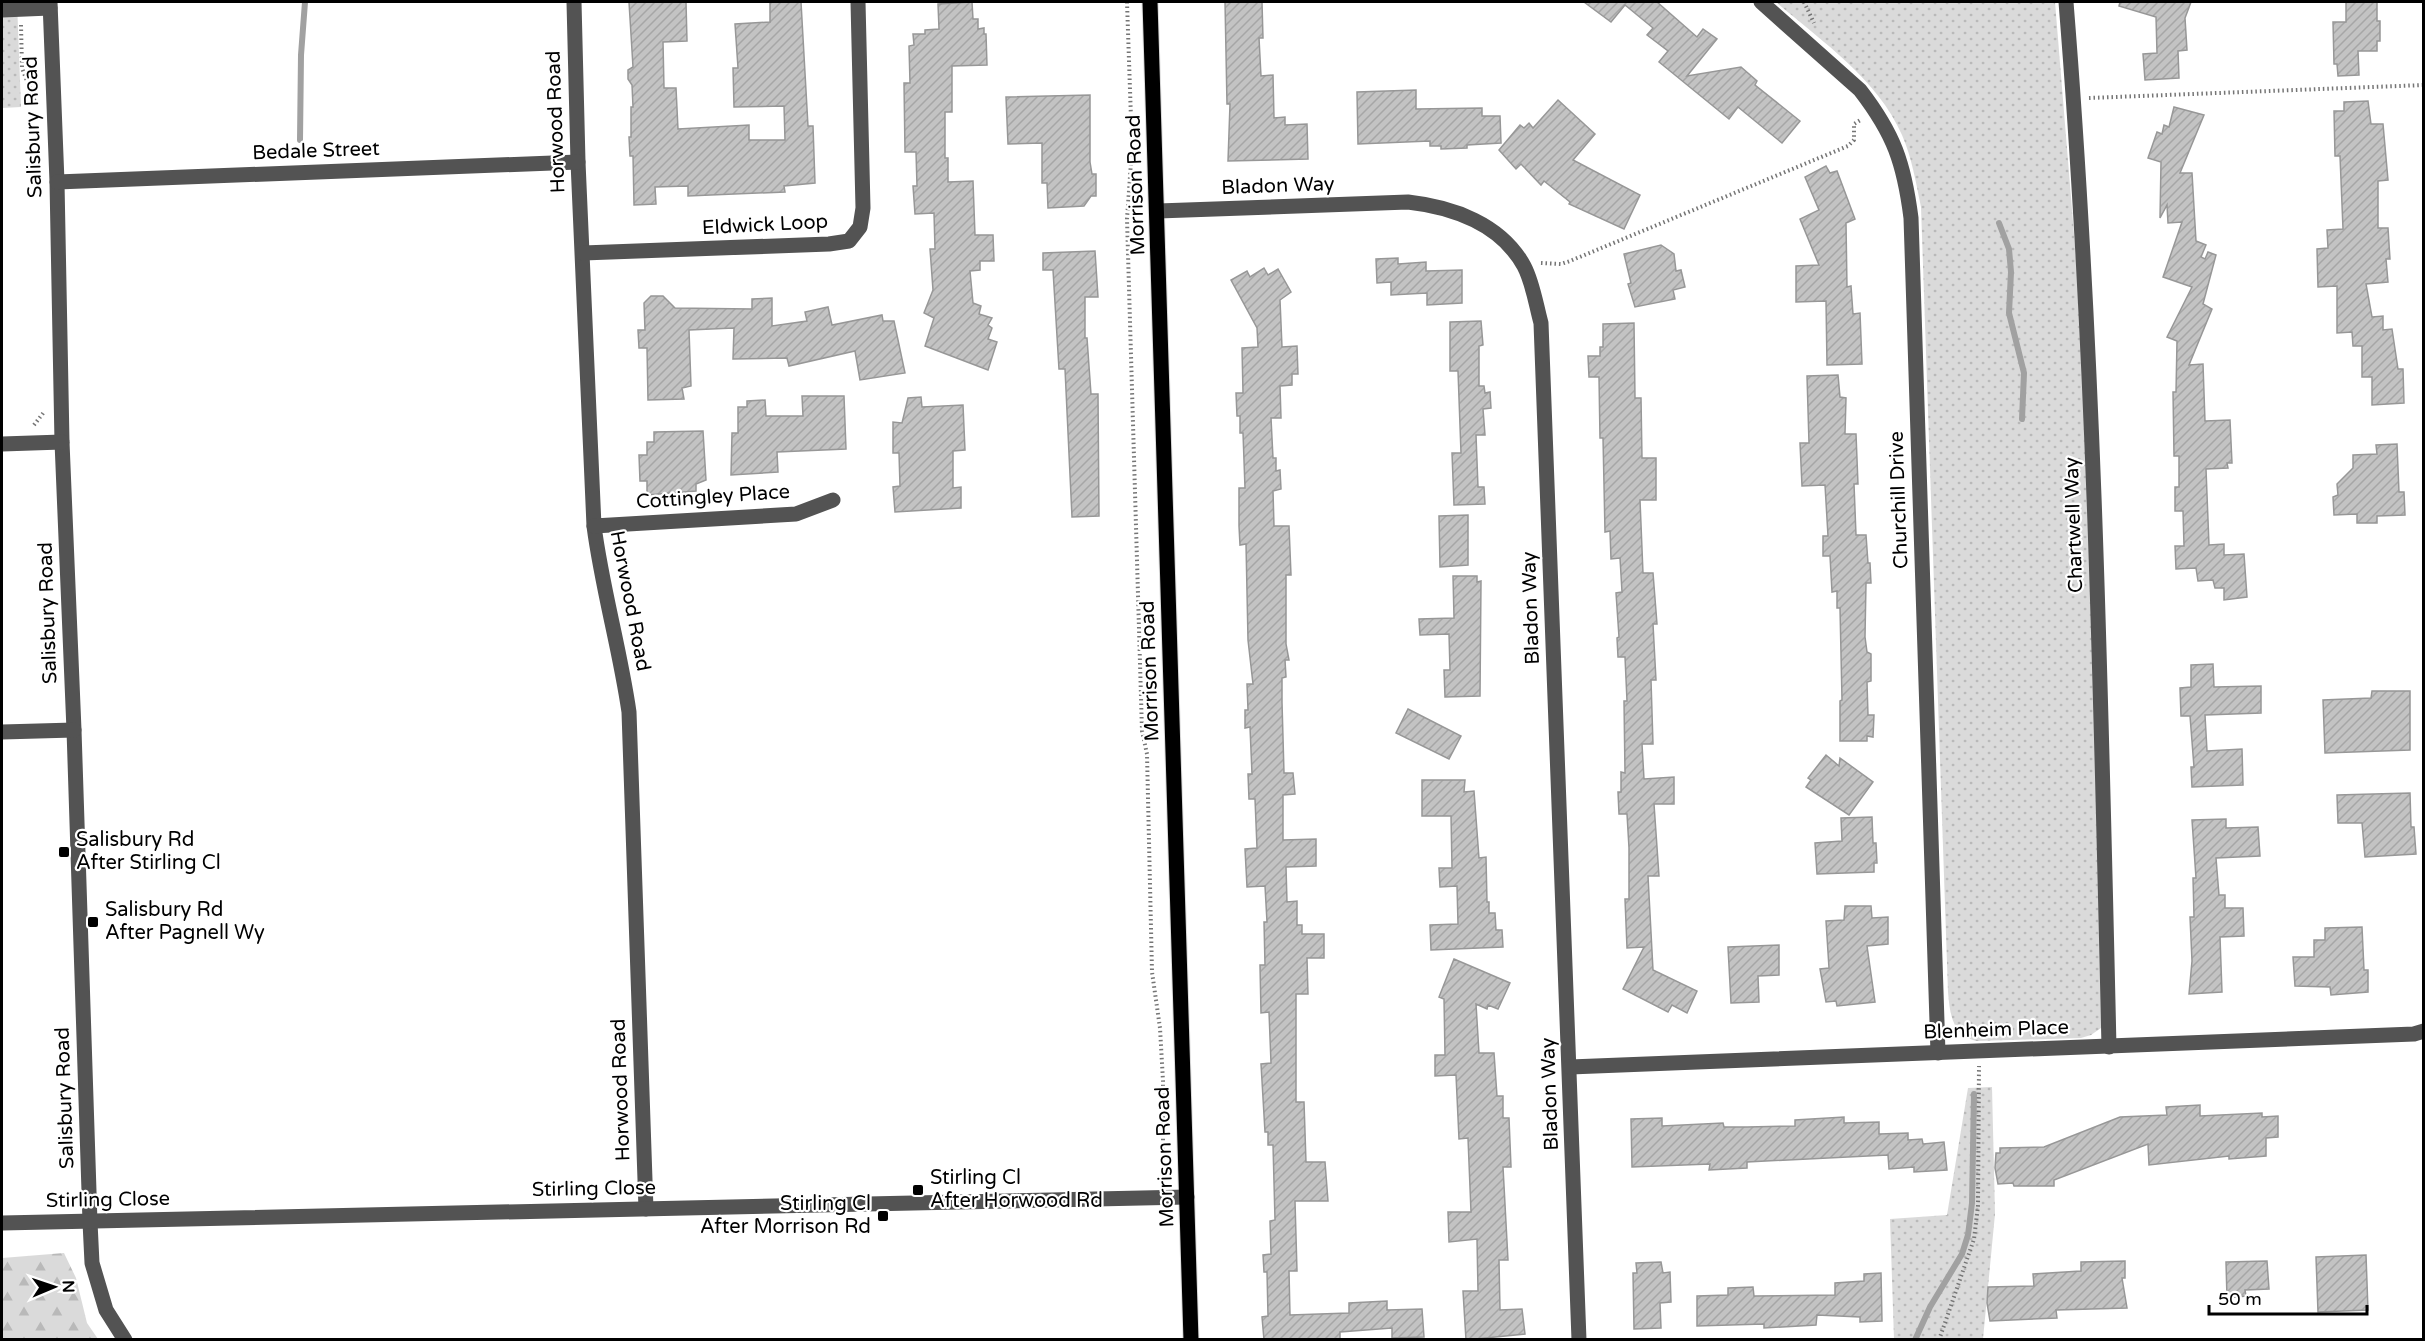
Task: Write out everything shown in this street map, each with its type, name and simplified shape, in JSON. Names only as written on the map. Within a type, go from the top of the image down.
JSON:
[{"type":"main road","name":"Morrison Road","points":[[1150,2],[1191,1340]]},
{"type":"street","name":"Horwood Road","points":[[574,2],[578,162],[594,526],[600,575],[622,662],[629,712],[646,1209]]},
{"type":"street","name":"Eldwick Loop","points":[[583,253],[829,244],[849,241],[860,227],[863,208],[858,2]]},
{"type":"street","name":"Churchill Drive","points":[[1761,2],[1860,90],[1895,143],[1905,178],[1911,218],[1938,1053]]},
{"type":"street","name":"Chartwell Way","points":[[2066,2],[2096,513],[2109,1047]]},
{"type":"street","points":[[2,10],[50,4]]},
{"type":"street","name":"Salisbury Road","points":[[50,4],[57,182],[62,442],[92,1263],[106,1310],[125,1340]]},
{"type":"street","name":"Bedale Street","points":[[57,182],[578,162]]},
{"type":"street","name":"Bladon Way","points":[[1158,211],[1408,202],[1436,205],[1458,213],[1496,233],[1512,248],[1525,268],[1541,324],[1579,1340]]},
{"type":"street","points":[[2,444],[62,442]]},
{"type":"street","name":"Cottingley Place","points":[[594,526],[796,514],[833,500]]},
{"type":"street","points":[[2,732],[74,730]]},
{"type":"street","name":"Blenheim Place","points":[[1570,1067],[2109,1047],[2414,1034],[2424,1031]]},
{"type":"street","name":"Stirling Close","points":[[2,1223],[1187,1197]]},
{"type":"path","points":[[1127,2],[1131,148],[1127,219],[1142,731],[1147,754],[1152,972],[1160,1028],[1163,1081],[1163,1167]]},
{"type":"path","points":[[1804,2],[1819,30]]},
{"type":"path","points":[[21,9],[22,68],[35,104]]},
{"type":"path","points":[[2073,99],[2424,85]]},
{"type":"path","points":[[1525,268],[1534,263],[1561,264],[1570,261],[1848,146],[1854,141],[1854,124],[1876,111]]},
{"type":"path","points":[[31,427],[44,413],[46,406]]},
{"type":"path","points":[[1939,1340],[1974,1239],[1978,1206],[1979,1063]]},
{"type":"green space","points":[[2,2],[17,2],[21,107],[2,108]]},
{"type":"green space","points":[[1776,2],[2055,2],[2095,490],[2101,1028],[2081,1038],[1976,1041],[1962,1034],[1951,1016],[1948,992],[1921,207],[1902,135],[1878,96],[1863,78],[1829,46]]},
{"type":"green space","points":[[1992,1087],[1995,1214],[1983,1339],[1894,1339],[1890,1219],[1947,1215],[1968,1088]]},
{"type":"green space","points":[[64,1253],[76,1278],[87,1323],[98,1339],[2,1339],[2,1258]]},
{"type":"building","points":[[629,2],[686,2],[687,41],[663,42],[664,88],[676,88],[678,129],[749,125],[749,140],[785,140],[784,106],[734,107],[733,68],[738,68],[735,24],[770,22],[770,2],[801,2],[808,126],[813,126],[815,183],[784,186],[785,192],[688,196],[688,186],[655,187],[656,204],[634,205],[633,156],[630,156],[629,137],[631,137],[631,107],[633,107],[632,85],[628,79],[628,70],[633,67]]},
{"type":"building","points":[[972,2],[973,19],[978,19],[978,29],[984,28],[984,34],[986,34],[987,65],[952,66],[952,112],[945,112],[945,158],[948,158],[948,182],[973,181],[975,235],[993,235],[994,261],[980,261],[980,270],[970,271],[973,303],[981,306],[979,314],[992,318],[988,325],[992,328],[988,339],[997,342],[988,370],[925,346],[934,318],[924,313],[933,290],[930,249],[935,249],[934,213],[915,214],[913,186],[917,186],[916,152],[905,152],[904,83],[910,83],[909,46],[914,45],[913,34],[925,34],[925,30],[939,29],[938,4]]},
{"type":"building","points":[[1225,2],[1262,2],[1263,38],[1259,38],[1261,76],[1273,75],[1274,118],[1285,117],[1285,125],[1307,124],[1308,159],[1228,161],[1230,104],[1227,104]]},
{"type":"building","points":[[1584,2],[1657,2],[1697,37],[1703,29],[1717,39],[1687,76],[1741,67],[1757,81],[1755,85],[1800,121],[1782,143],[1738,107],[1729,119],[1659,62],[1668,51],[1647,35],[1653,28],[1625,5],[1611,22]]},
{"type":"building","points":[[2120,2],[2191,2],[2185,18],[2187,50],[2178,51],[2179,78],[2145,80],[2143,54],[2157,53],[2156,17],[2119,6]]},
{"type":"building","points":[[2346,2],[2377,2],[2380,41],[2377,41],[2377,51],[2358,51],[2359,75],[2338,76],[2337,64],[2334,64],[2333,22],[2346,22]]},
{"type":"building","points":[[1416,90],[1416,109],[1482,108],[1482,116],[1500,116],[1501,143],[1441,149],[1441,146],[1430,146],[1430,141],[1358,144],[1357,92]]},
{"type":"building","points":[[1090,95],[1090,162],[1092,174],[1096,174],[1096,196],[1091,196],[1084,206],[1048,208],[1047,183],[1042,183],[1042,143],[1008,144],[1006,97]]},
{"type":"building","points":[[1558,100],[1595,134],[1573,160],[1640,195],[1624,229],[1569,204],[1570,202],[1544,181],[1541,185],[1521,164],[1516,169],[1499,150],[1520,125],[1524,128],[1529,123],[1533,128]]},
{"type":"building","points":[[2368,101],[2371,124],[2383,124],[2388,180],[2378,181],[2378,228],[2388,228],[2390,259],[2386,259],[2388,282],[2366,284],[2372,317],[2383,316],[2383,330],[2392,329],[2398,369],[2403,369],[2404,403],[2372,405],[2372,377],[2362,377],[2362,346],[2353,346],[2352,332],[2337,333],[2337,286],[2318,287],[2317,249],[2328,248],[2327,230],[2343,229],[2340,156],[2335,156],[2334,111],[2344,111],[2344,102]]},
{"type":"building","points":[[2174,107],[2204,115],[2180,173],[2192,173],[2196,241],[2206,245],[2201,257],[2205,259],[2208,252],[2216,255],[2203,304],[2212,309],[2189,365],[2203,364],[2205,421],[2230,420],[2232,463],[2227,463],[2228,468],[2206,469],[2209,545],[2224,544],[2224,555],[2244,554],[2247,597],[2224,600],[2224,588],[2215,588],[2213,580],[2198,581],[2196,568],[2176,569],[2175,546],[2184,546],[2183,511],[2175,511],[2175,487],[2179,487],[2179,456],[2174,456],[2173,392],[2176,392],[2177,341],[2167,337],[2192,287],[2163,277],[2182,222],[2168,223],[2167,205],[2160,218],[2161,162],[2148,158],[2157,132],[2162,134],[2164,125],[2169,127]]},
{"type":"building","points":[[1826,166],[1830,173],[1837,171],[1855,219],[1846,223],[1847,287],[1851,286],[1853,314],[1860,313],[1862,364],[1827,365],[1826,301],[1796,302],[1796,266],[1819,265],[1800,219],[1819,210],[1805,177]]},
{"type":"building","points":[[1661,245],[1674,254],[1676,271],[1681,270],[1685,287],[1673,290],[1675,299],[1635,307],[1628,284],[1631,283],[1624,254]]},
{"type":"building","points":[[1095,251],[1098,297],[1085,297],[1085,338],[1087,338],[1091,394],[1098,394],[1099,516],[1072,517],[1065,369],[1059,369],[1053,270],[1043,270],[1043,253]]},
{"type":"building","points":[[1398,258],[1398,264],[1426,262],[1426,271],[1462,270],[1462,303],[1427,305],[1427,293],[1391,295],[1391,282],[1377,283],[1376,259]]},
{"type":"building","points":[[1264,268],[1268,275],[1278,269],[1291,292],[1280,300],[1282,347],[1297,346],[1298,374],[1292,374],[1292,385],[1280,386],[1281,418],[1271,418],[1273,458],[1276,458],[1276,471],[1280,470],[1281,489],[1273,491],[1274,526],[1289,526],[1291,575],[1286,575],[1286,644],[1289,660],[1285,660],[1286,677],[1282,678],[1282,702],[1284,773],[1293,773],[1295,794],[1283,795],[1283,840],[1316,839],[1316,866],[1286,867],[1287,902],[1297,901],[1297,925],[1302,925],[1302,934],[1324,934],[1324,958],[1307,958],[1308,994],[1296,994],[1296,1102],[1304,1102],[1306,1162],[1325,1162],[1328,1201],[1295,1201],[1297,1271],[1289,1271],[1290,1315],[1349,1313],[1349,1303],[1387,1301],[1387,1310],[1422,1309],[1424,1337],[1392,1338],[1392,1328],[1340,1332],[1340,1340],[1264,1340],[1262,1317],[1268,1316],[1267,1272],[1264,1272],[1263,1255],[1271,1254],[1270,1221],[1275,1220],[1273,1145],[1268,1145],[1268,1132],[1265,1132],[1261,1064],[1271,1063],[1269,1012],[1261,1013],[1260,965],[1265,965],[1264,922],[1267,922],[1265,886],[1247,887],[1245,849],[1257,848],[1255,799],[1249,799],[1248,774],[1252,774],[1250,727],[1245,728],[1245,710],[1248,710],[1247,684],[1253,684],[1248,640],[1246,544],[1240,545],[1239,488],[1245,488],[1243,433],[1240,433],[1240,416],[1237,416],[1236,393],[1243,393],[1242,348],[1258,347],[1257,328],[1231,280],[1247,271],[1250,277]]},
{"type":"building","points":[[651,296],[663,296],[675,308],[752,309],[752,299],[772,298],[772,326],[807,321],[805,312],[828,307],[832,325],[882,315],[883,321],[894,321],[905,373],[860,380],[855,351],[789,366],[787,358],[733,359],[734,328],[689,330],[691,386],[682,388],[684,399],[648,400],[647,348],[639,348],[638,330],[645,330],[644,303]]},
{"type":"building","points":[[1481,321],[1483,345],[1479,346],[1479,386],[1484,386],[1485,393],[1490,392],[1491,408],[1483,409],[1485,435],[1476,435],[1478,487],[1484,487],[1485,504],[1454,505],[1452,453],[1461,453],[1458,371],[1450,371],[1450,322]]},
{"type":"building","points":[[1634,323],[1635,398],[1641,398],[1642,458],[1656,458],[1656,500],[1640,500],[1643,573],[1653,573],[1657,624],[1653,624],[1656,680],[1651,680],[1653,744],[1642,744],[1644,779],[1674,777],[1674,804],[1654,804],[1659,876],[1648,876],[1653,970],[1697,991],[1687,1013],[1672,1005],[1668,1012],[1623,989],[1644,947],[1627,948],[1625,899],[1629,899],[1629,848],[1627,814],[1619,814],[1618,792],[1621,792],[1621,772],[1625,773],[1624,701],[1627,701],[1625,657],[1618,657],[1617,638],[1619,637],[1616,593],[1622,592],[1620,558],[1611,559],[1610,531],[1605,532],[1599,377],[1589,377],[1588,356],[1600,356],[1600,347],[1603,347],[1603,324]]},
{"type":"building","points":[[1838,375],[1840,397],[1846,398],[1845,434],[1856,434],[1858,484],[1854,484],[1856,535],[1866,535],[1868,563],[1870,563],[1871,583],[1866,583],[1865,637],[1867,652],[1871,654],[1871,681],[1867,682],[1868,715],[1874,715],[1873,737],[1867,736],[1867,741],[1840,741],[1840,701],[1842,700],[1840,608],[1837,608],[1837,591],[1832,592],[1830,556],[1823,556],[1823,536],[1828,536],[1825,485],[1802,486],[1800,443],[1809,443],[1807,376]]},
{"type":"building","points":[[802,396],[844,396],[846,449],[777,452],[778,472],[731,475],[732,433],[738,433],[738,407],[747,407],[747,401],[765,400],[766,416],[803,416]]},
{"type":"building","points":[[921,397],[922,407],[963,405],[965,450],[953,451],[953,488],[961,487],[961,508],[895,512],[893,487],[900,486],[899,453],[893,453],[893,422],[902,423],[908,398]]},
{"type":"building","points":[[703,431],[706,480],[696,484],[696,491],[647,495],[647,481],[640,481],[639,455],[647,455],[647,442],[654,442],[654,432]]},
{"type":"building","points":[[2397,444],[2399,492],[2404,492],[2405,515],[2377,516],[2377,523],[2357,523],[2357,514],[2334,515],[2333,497],[2338,495],[2337,484],[2353,468],[2353,455],[2377,454],[2376,445]]},
{"type":"building","points":[[1468,515],[1468,565],[1440,567],[1439,516]]},
{"type":"building","points":[[1453,576],[1477,576],[1477,582],[1481,581],[1480,696],[1445,697],[1444,670],[1450,670],[1449,634],[1420,635],[1419,619],[1454,618]]},
{"type":"building","points":[[2213,664],[2214,687],[2261,686],[2261,713],[2205,715],[2207,751],[2242,749],[2243,785],[2192,787],[2191,767],[2194,767],[2190,716],[2181,716],[2180,688],[2191,687],[2191,665]]},
{"type":"building","points":[[2372,691],[2410,691],[2410,750],[2325,753],[2323,700],[2371,698]]},
{"type":"building","points":[[1408,709],[1461,736],[1449,759],[1396,733]]},
{"type":"building","points":[[1826,755],[1839,766],[1840,758],[1873,782],[1849,815],[1806,787],[1811,780],[1808,778]]},
{"type":"building","points":[[1422,780],[1465,780],[1464,792],[1474,791],[1479,858],[1486,857],[1489,913],[1495,913],[1496,930],[1502,930],[1503,947],[1431,950],[1430,925],[1458,924],[1457,886],[1440,887],[1439,868],[1452,868],[1451,816],[1422,816]]},
{"type":"building","points":[[2410,793],[2411,827],[2414,827],[2416,854],[2365,857],[2362,823],[2338,823],[2337,795]]},
{"type":"building","points":[[1872,817],[1873,843],[1876,843],[1877,863],[1874,863],[1874,872],[1817,874],[1815,843],[1842,841],[1841,818]]},
{"type":"building","points":[[2226,819],[2226,828],[2258,827],[2260,856],[2216,858],[2219,895],[2225,895],[2225,908],[2243,908],[2244,936],[2220,937],[2222,992],[2189,994],[2192,961],[2190,917],[2194,917],[2193,878],[2196,878],[2192,820]]},
{"type":"building","points":[[1845,906],[1871,906],[1872,918],[1888,917],[1888,944],[1867,946],[1875,1002],[1837,1006],[1836,1001],[1826,1002],[1820,969],[1829,968],[1826,921],[1844,920]]},
{"type":"building","points":[[2362,927],[2364,970],[2368,970],[2368,992],[2331,995],[2330,987],[2295,986],[2293,957],[2314,957],[2314,940],[2325,940],[2325,928]]},
{"type":"building","points":[[1779,945],[1779,975],[1758,976],[1759,1002],[1731,1003],[1728,947]]},
{"type":"building","points":[[1454,959],[1510,983],[1498,1009],[1488,1005],[1487,1009],[1476,1004],[1479,1053],[1494,1053],[1497,1096],[1503,1096],[1503,1118],[1509,1118],[1511,1167],[1503,1167],[1508,1260],[1499,1260],[1500,1310],[1522,1309],[1525,1334],[1466,1340],[1463,1291],[1478,1291],[1477,1239],[1449,1242],[1448,1212],[1471,1212],[1468,1138],[1459,1139],[1456,1075],[1435,1076],[1435,1055],[1445,1055],[1444,999],[1439,997]]},
{"type":"building","points":[[2200,1105],[2200,1116],[2262,1113],[2262,1117],[2278,1116],[2278,1137],[2266,1138],[2266,1156],[2229,1159],[2229,1156],[2149,1165],[2148,1144],[2054,1180],[2054,1186],[1998,1184],[1995,1168],[1996,1153],[2000,1153],[2000,1148],[2044,1147],[2120,1117],[2167,1115],[2166,1107]]},
{"type":"building","points":[[1844,1117],[1844,1123],[1879,1122],[1879,1134],[1908,1133],[1908,1140],[1922,1139],[1923,1144],[1944,1142],[1947,1170],[1914,1172],[1914,1167],[1889,1169],[1888,1155],[1747,1162],[1747,1168],[1709,1170],[1710,1164],[1632,1167],[1631,1119],[1662,1118],[1662,1126],[1723,1123],[1724,1127],[1747,1127],[1795,1126],[1795,1120]]},
{"type":"building","points":[[2366,1255],[2368,1310],[2318,1312],[2316,1257]]},
{"type":"building","points":[[2125,1261],[2125,1278],[2122,1278],[2127,1308],[2056,1310],[2057,1318],[1990,1321],[1987,1303],[1988,1287],[2034,1286],[2033,1274],[2081,1271],[2081,1262]]},
{"type":"building","points":[[2267,1261],[2269,1289],[2245,1290],[2246,1296],[2227,1298],[2226,1262]]},
{"type":"building","points":[[1661,1262],[1663,1273],[1670,1272],[1671,1302],[1660,1303],[1661,1328],[1634,1329],[1633,1273],[1637,1273],[1636,1263]]},
{"type":"building","points":[[1881,1273],[1882,1321],[1860,1322],[1860,1317],[1817,1315],[1816,1325],[1764,1328],[1764,1324],[1697,1326],[1697,1296],[1728,1295],[1728,1288],[1753,1287],[1754,1296],[1835,1295],[1835,1283],[1864,1281],[1864,1274]]},
{"type":"waterway","points":[[300,140],[301,55],[305,2]]},
{"type":"waterway","points":[[1999,223],[2009,249],[2011,272],[2009,313],[2024,373],[2022,419]]},
{"type":"waterway","points":[[1915,1340],[1930,1307],[1962,1254],[1968,1235],[1972,1203],[1974,1094]]},
{"type":"place","name":"Salisbury Rd After Stirling Cl","points":[[64,852]]},
{"type":"place","name":"Salisbury Rd After Pagnell Wy","points":[[93,922]]},
{"type":"place","name":"Stirling Cl After Horwood Rd","points":[[918,1190]]},
{"type":"place","name":"Stirling Cl After Morrison Rd","points":[[883,1216]]}]
